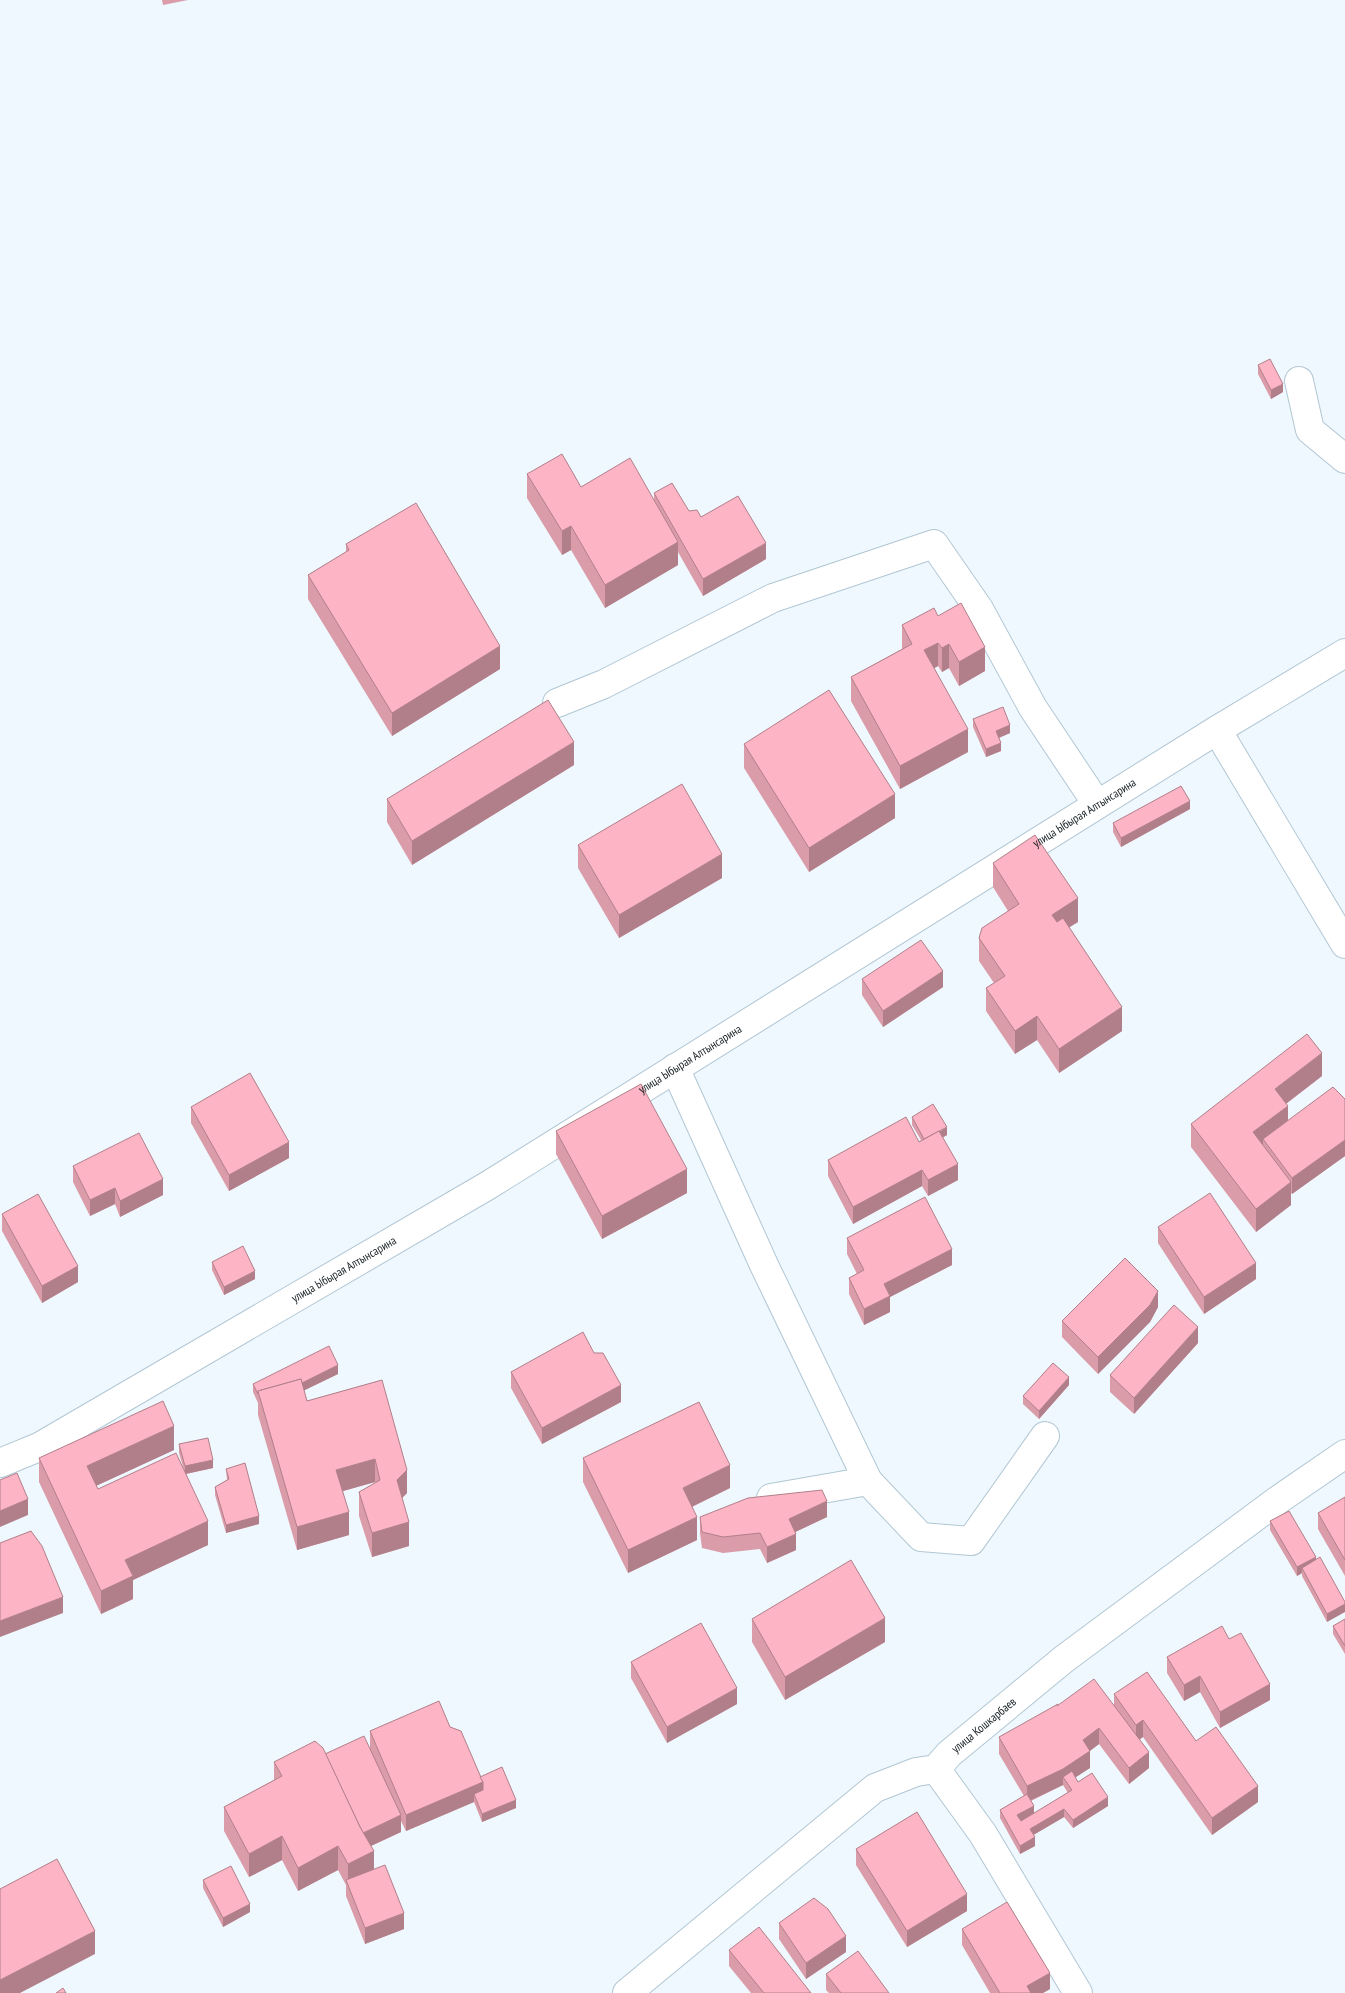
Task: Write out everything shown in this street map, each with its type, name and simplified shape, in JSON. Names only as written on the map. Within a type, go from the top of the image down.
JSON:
[{"type":"street","points":[[1299,381],[1310,430],[1345,459]]},
{"type":"street","points":[[558,703],[604,684],[773,598],[934,544],[979,609],[1033,708],[1097,804]]},
{"type":"street","name":"улица Ыбырая Алтынсарина","points":[[0,1463],[39,1447],[487,1186],[1097,804],[1345,653]]},
{"type":"street","points":[[1217,730],[1345,944]]},
{"type":"street","points":[[675,1068],[764,1265],[868,1481],[921,1537],[971,1541],[1045,1436]]},
{"type":"street","name":"улица Кошкарбаев","points":[[936,1769],[949,1754],[1064,1658],[1278,1500],[1345,1454]]},
{"type":"street","points":[[749,1502],[868,1481]]},
{"type":"street","points":[[627,1993],[875,1788],[916,1772],[936,1769],[983,1834],[1078,1993]]},
{"type":"building","points":[[1270,359],[1283,384],[1271,390],[1258,365]]},
{"type":"building","points":[[562,454],[581,487],[630,458],[678,542],[605,585],[571,526],[562,531],[527,474]]},
{"type":"building","points":[[672,483],[689,511],[697,510],[701,517],[738,496],[766,543],[703,579],[654,493]]},
{"type":"building","points":[[416,503],[500,646],[392,713],[308,575],[349,550],[346,544]]},
{"type":"building","points":[[961,603],[985,647],[959,662],[949,644],[942,648],[938,643],[924,650],[968,729],[900,766],[851,677],[912,644],[902,625],[934,608],[938,616]]},
{"type":"building","points":[[829,690],[895,794],[809,848],[744,744]]},
{"type":"building","points":[[548,700],[574,742],[412,841],[387,799]]},
{"type":"building","points":[[1003,707],[1010,725],[996,731],[1001,743],[986,749],[973,719]]},
{"type":"building","points":[[682,784],[722,854],[619,915],[578,845]]},
{"type":"building","points":[[1181,786],[1190,801],[1121,838],[1113,823]]},
{"type":"building","points":[[1035,835],[1078,898],[1052,915],[1057,922],[1063,918],[1122,1007],[1059,1049],[1037,1016],[1015,1031],[986,988],[1005,976],[979,938],[982,928],[1019,904],[993,863]]},
{"type":"building","points":[[921,940],[943,971],[883,1011],[862,979]]},
{"type":"building","points":[[1307,1034],[1322,1053],[1275,1089],[1288,1106],[1253,1132],[1291,1182],[1256,1209],[1191,1124]]},
{"type":"building","points":[[250,1073],[289,1142],[229,1175],[191,1107]]},
{"type":"building","points":[[641,1084],[687,1169],[602,1216],[556,1131]]},
{"type":"building","points":[[1333,1087],[1345,1099],[1345,1140],[1292,1178],[1263,1139]]},
{"type":"building","points":[[933,1104],[947,1127],[924,1139],[912,1117]]},
{"type":"building","points":[[906,1117],[919,1142],[939,1131],[958,1164],[928,1180],[922,1170],[853,1207],[828,1160]]},
{"type":"building","points":[[139,1133],[163,1179],[120,1201],[115,1188],[90,1200],[73,1166]]},
{"type":"building","points":[[1210,1193],[1256,1263],[1204,1297],[1158,1227]]},
{"type":"building","points":[[38,1194],[78,1266],[42,1286],[2,1214]]},
{"type":"building","points":[[925,1197],[952,1249],[884,1284],[890,1296],[864,1309],[849,1278],[864,1270],[847,1238]]},
{"type":"building","points":[[243,1246],[255,1271],[224,1287],[212,1262]]},
{"type":"building","points":[[1125,1258],[1158,1291],[1150,1305],[1098,1357],[1062,1321]]},
{"type":"building","points":[[1174,1305],[1198,1327],[1134,1398],[1110,1375]]},
{"type":"building","points":[[583,1332],[594,1353],[603,1353],[621,1385],[542,1428],[511,1372]]},
{"type":"building","points":[[329,1346],[338,1365],[302,1383],[301,1379],[258,1391],[258,1394],[253,1384]]},
{"type":"building","points":[[1053,1363],[1069,1377],[1039,1411],[1023,1396]]},
{"type":"building","points":[[301,1379],[307,1401],[382,1380],[407,1470],[397,1480],[409,1522],[372,1533],[359,1492],[380,1480],[375,1459],[336,1470],[349,1512],[297,1527],[258,1391]]},
{"type":"building","points":[[163,1401],[174,1426],[87,1466],[98,1489],[176,1453],[208,1521],[125,1560],[133,1576],[101,1591],[39,1458]]},
{"type":"building","points":[[699,1402],[730,1465],[683,1488],[697,1517],[628,1550],[583,1458]]},
{"type":"building","points":[[208,1438],[213,1460],[185,1466],[179,1444]]},
{"type":"building","points":[[245,1463],[259,1516],[226,1525],[215,1487],[229,1479],[226,1469]]},
{"type":"building","points":[[17,1473],[28,1499],[0,1511],[0,1480]]},
{"type":"building","points":[[822,1490],[827,1501],[789,1519],[796,1534],[767,1547],[760,1533],[723,1537],[702,1532],[700,1517],[748,1498]]},
{"type":"building","points":[[1345,1497],[1345,1560],[1318,1513]]},
{"type":"building","points":[[1289,1511],[1316,1557],[1297,1567],[1270,1521]]},
{"type":"building","points":[[31,1531],[42,1546],[63,1597],[0,1621],[0,1543]]},
{"type":"building","points":[[1320,1557],[1345,1602],[1345,1604],[1327,1614],[1302,1568]]},
{"type":"building","points":[[851,1560],[885,1618],[785,1677],[752,1619]]},
{"type":"building","points":[[1345,1619],[1345,1646],[1333,1626]]},
{"type":"building","points":[[701,1623],[737,1688],[667,1727],[631,1662]]},
{"type":"building","points":[[1222,1626],[1229,1639],[1241,1633],[1270,1684],[1220,1712],[1200,1676],[1184,1685],[1167,1657]]},
{"type":"building","points":[[1147,1672],[1196,1741],[1216,1727],[1258,1786],[1212,1818],[1143,1720],[1136,1725],[1114,1694]]},
{"type":"building","points":[[1094,1679],[1149,1752],[1129,1768],[1099,1728],[1083,1740],[1090,1751],[1063,1769],[1027,1786],[999,1737],[1058,1704],[1057,1706]]},
{"type":"building","points":[[439,1701],[450,1727],[461,1731],[483,1782],[406,1815],[370,1731]]},
{"type":"building","points":[[364,1736],[401,1815],[363,1833],[325,1754]]},
{"type":"building","points":[[315,1741],[323,1748],[360,1827],[374,1851],[348,1864],[338,1846],[298,1868],[282,1836],[249,1854],[224,1807],[282,1776],[274,1762]]},
{"type":"building","points":[[502,1767],[516,1800],[482,1814],[474,1794],[483,1790],[483,1782],[480,1777]]},
{"type":"building","points":[[1072,1771],[1078,1782],[1092,1773],[1108,1797],[1073,1820],[1064,1809],[1030,1829],[1035,1837],[1020,1846],[1000,1810],[1027,1794],[1034,1806],[1017,1815],[1021,1821],[1072,1790],[1063,1777]]},
{"type":"building","points":[[917,1812],[967,1894],[907,1931],[856,1849]]},
{"type":"building","points":[[57,1859],[95,1931],[0,1980],[0,1889]]},
{"type":"building","points":[[385,1865],[404,1913],[365,1928],[346,1880]]},
{"type":"building","points":[[231,1866],[250,1904],[223,1918],[203,1880]]},
{"type":"building","points":[[814,1898],[828,1909],[846,1936],[806,1963],[779,1923]]},
{"type":"building","points":[[1007,1902],[1050,1973],[1027,1986],[1031,1993],[1000,1993],[962,1929]]},
{"type":"building","points":[[759,1927],[811,1993],[764,1993],[729,1950]]},
{"type":"building","points":[[858,1951],[889,1993],[841,1993],[826,1974]]},
{"type":"building","points":[[63,1988],[66,1993],[56,1993]]}]
